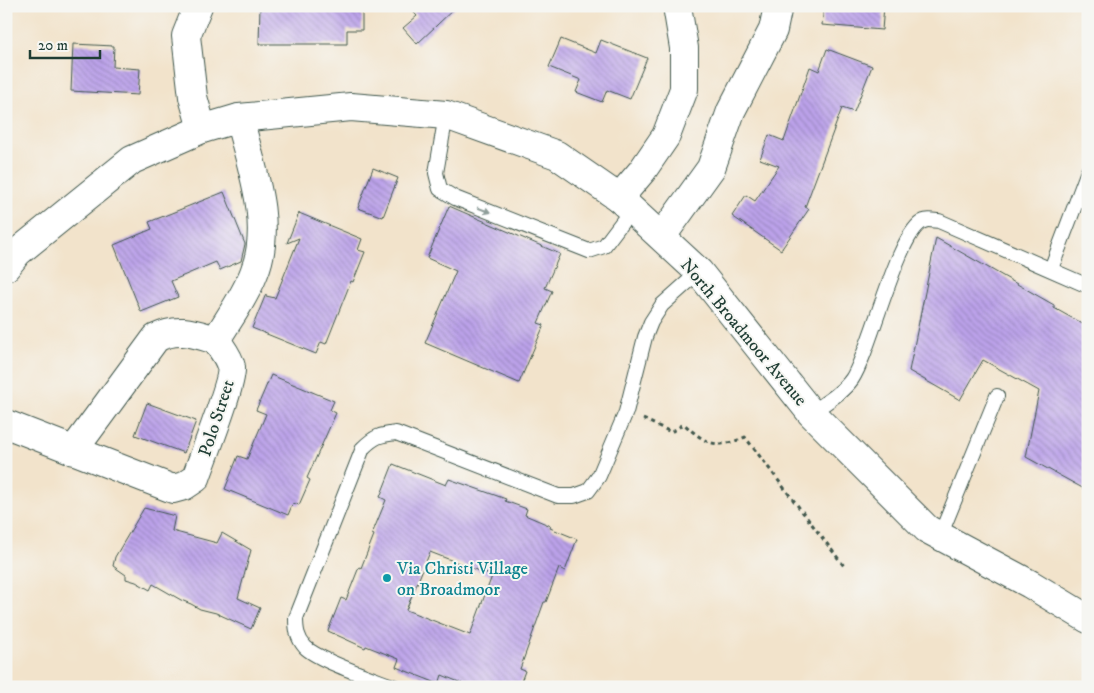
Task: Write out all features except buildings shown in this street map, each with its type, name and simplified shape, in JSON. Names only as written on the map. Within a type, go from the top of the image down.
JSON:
[{"type":"street","points":[[198,6],[186,36],[193,98],[202,129]]},
{"type":"street","points":[[626,203],[642,171],[666,136],[684,89],[684,48],[677,6]]},
{"type":"street","points":[[662,236],[711,168],[731,111],[773,30],[778,6]]},
{"type":"street","name":"North Broadmoor Avenue","points":[[6,267],[18,252],[132,160],[202,129],[239,118],[351,107],[446,115],[557,155],[626,203],[698,272],[811,413],[927,528],[1030,584],[1088,619]]},
{"type":"street","points":[[73,451],[156,338],[168,332],[186,332],[216,340],[246,293],[255,272],[261,249],[260,205],[239,118]]},
{"type":"street","name":"Polo Street","points":[[6,424],[173,489],[184,486],[196,478],[228,386],[232,368],[216,340]]},
{"type":"street","name":"North Broadmoor Avenue","points":[[1030,584],[1088,595]]},
{"type":"lane","points":[[446,115],[436,173],[440,189],[455,198],[589,251],[604,246],[626,203]]},
{"type":"lane","points":[[1051,269],[1088,172]]},
{"type":"lane","points":[[811,413],[840,392],[851,379],[864,357],[903,246],[915,227],[925,220],[939,221],[1088,286]]},
{"type":"lane","points":[[395,687],[320,657],[305,647],[296,632],[296,618],[363,448],[373,438],[382,434],[396,434],[558,496],[574,496],[588,491],[599,476],[626,412],[644,337],[651,322],[662,305],[698,272]]},
{"type":"lane","points":[[940,536],[997,396]]},
{"type":"path","points":[[626,412],[672,432],[684,424],[698,437],[714,444],[730,444],[745,437],[844,566]]},
{"type":"place","name":"Via Christi Village on Broadmoor","points":[[387,578]]}]
